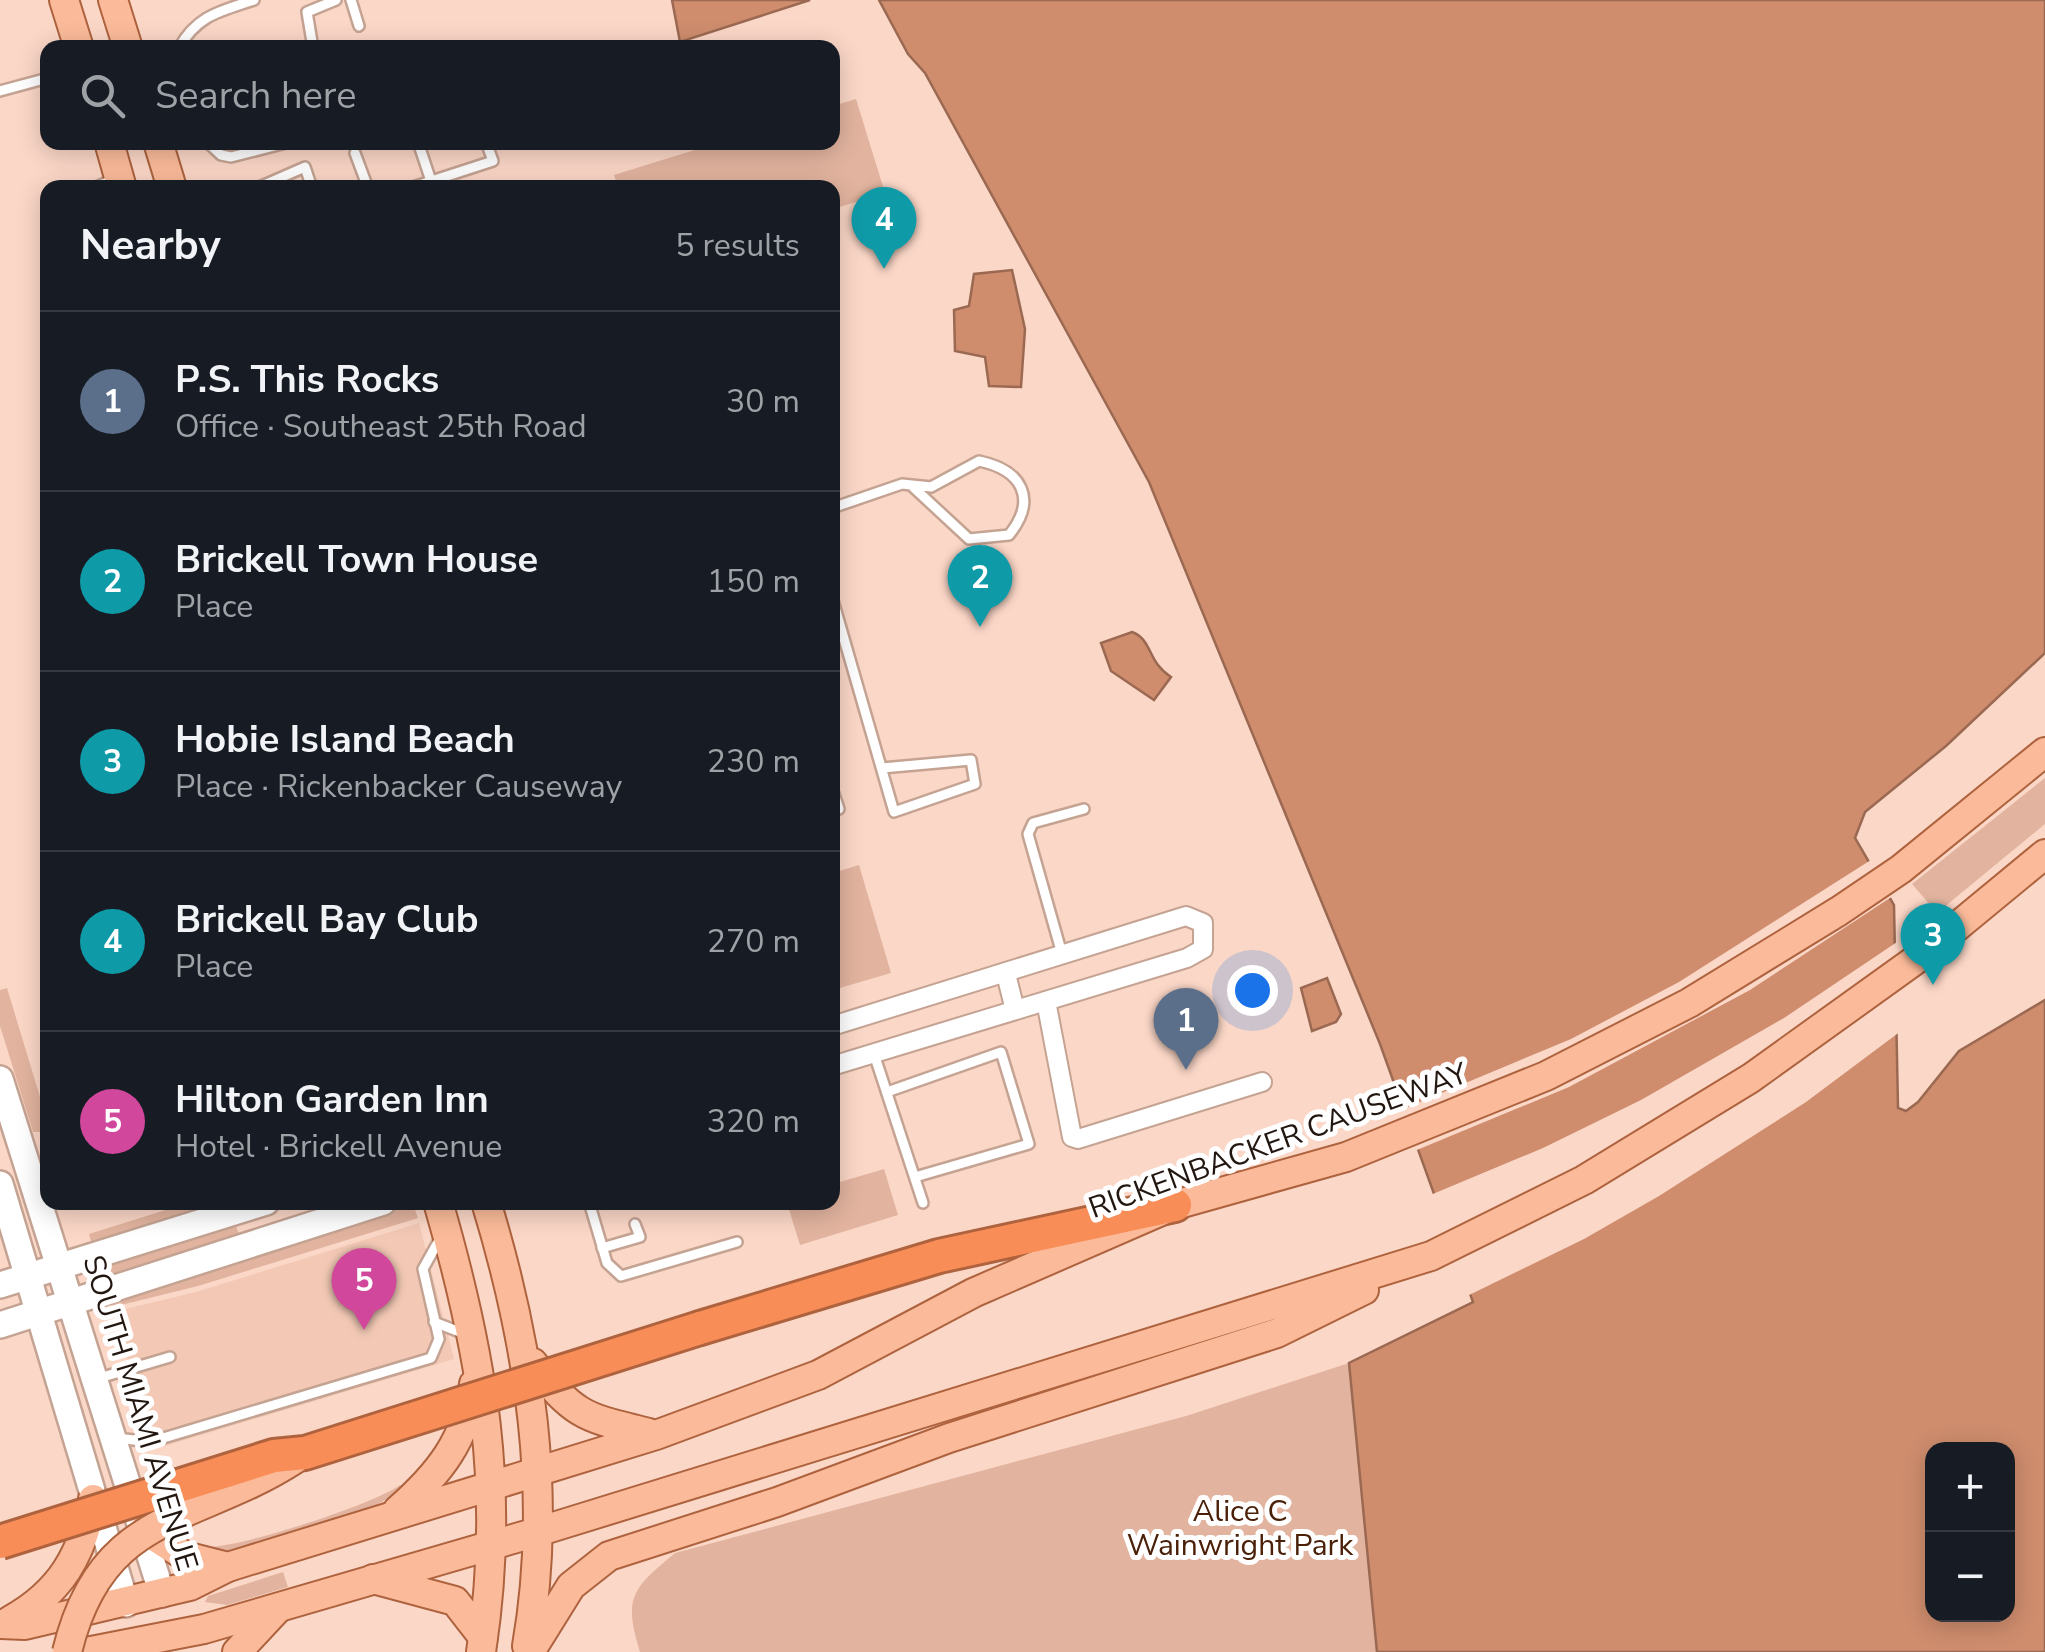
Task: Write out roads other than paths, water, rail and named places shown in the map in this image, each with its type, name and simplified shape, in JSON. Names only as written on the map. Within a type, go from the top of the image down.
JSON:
[{"type":"highway","points":[[0,1542],[274,1456],[305,1453],[939,1256],[1175,1205]]},
{"type":"main road","points":[[64,0],[76,40]]},
{"type":"main road","points":[[113,0],[126,40]]},
{"type":"main road","points":[[110,150],[112,180]]},
{"type":"main road","points":[[160,150],[170,180]]},
{"type":"main road","name":"RICKENBACKER CAUSEWAY","points":[[3,1624],[26,1625],[205,1582],[228,1567],[656,1434],[818,1375],[973,1293],[1175,1205],[1386,1142],[1546,1076],[1650,1024],[1779,950],[1901,868],[2045,752]]},
{"type":"main road","points":[[528,1652],[571,1586],[609,1556],[777,1502],[963,1434],[1277,1333],[1584,1180],[1811,1036],[1950,933],[2045,854]]},
{"type":"main road","name":"SOUTH MIAMI AVENUE","points":[[0,1080],[40,1202]]},
{"type":"main road","points":[[0,1184],[139,1647]]},
{"type":"main road","name":"SOUTH MIAMI AVENUE","points":[[43,1210],[178,1644]]},
{"type":"main road","points":[[0,1285],[243,1210]]},
{"type":"main road","points":[[256,1210],[256,1243]]},
{"type":"main road","points":[[0,1324],[359,1210]]},
{"type":"main road","points":[[488,1210],[526,1354],[537,1472],[528,1652]]},
{"type":"main road","points":[[442,1216],[476,1347],[493,1486],[493,1542],[482,1645]]},
{"type":"main road","points":[[86,1652],[178,1644],[372,1578],[537,1532],[1432,1256]]},
{"type":"main road","points":[[389,1518],[436,1475],[458,1443],[471,1408],[476,1347]]},
{"type":"main road","points":[[526,1354],[576,1411],[604,1424],[656,1434]]},
{"type":"main road","points":[[68,1652],[92,1588],[125,1546],[164,1519],[276,1471],[305,1453]]},
{"type":"main road","points":[[3,1624],[55,1589],[84,1538],[94,1499]]},
{"type":"main road","points":[[144,1530],[184,1556],[228,1567]]},
{"type":"main road","points":[[372,1578],[455,1601],[482,1645]]},
{"type":"main road","points":[[237,1652],[279,1607]]},
{"type":"street","points":[[840,1024],[1186,916],[1203,923],[1206,930],[1202,949],[1188,958],[840,1064]]},
{"type":"street","points":[[1006,974],[1015,1010]]},
{"type":"street","points":[[1046,1001],[1072,1137],[1078,1139],[1262,1082]]},
{"type":"lane","points":[[183,40],[191,26],[206,16],[254,0]]},
{"type":"lane","points":[[312,40],[307,12],[336,0]]},
{"type":"lane","points":[[351,0],[360,26]]},
{"type":"lane","points":[[0,90],[40,80]]},
{"type":"lane","points":[[215,150],[221,156],[256,150]]},
{"type":"lane","points":[[421,150],[431,180]]},
{"type":"lane","points":[[434,180],[493,160],[489,150]]},
{"type":"lane","points":[[355,153],[365,180]]},
{"type":"lane","points":[[275,180],[305,167],[309,180]]},
{"type":"lane","points":[[840,505],[902,484],[932,487],[979,461],[1012,473],[1024,488],[1026,502],[1022,520],[1009,535],[968,539],[929,497],[914,487]]},
{"type":"lane","points":[[840,624],[894,812],[975,784],[971,760],[882,768]]},
{"type":"lane","points":[[1062,957],[1028,834],[1033,823],[1084,809]]},
{"type":"lane","points":[[887,1092],[1001,1052],[1029,1144],[915,1177]]},
{"type":"lane","points":[[874,1054],[923,1203]]},
{"type":"lane","points":[[591,1210],[614,1273],[630,1276],[737,1242]]},
{"type":"lane","points":[[114,1437],[150,1442],[431,1358],[439,1346],[423,1269],[442,1216]]},
{"type":"lane","points":[[602,1248],[640,1237],[635,1224]]},
{"type":"lane","points":[[434,1322],[476,1347]]},
{"type":"lane","points":[[96,1379],[170,1357]]},
{"type":"place","name":"Brickell Bay Club","points":[[884,269]]},
{"type":"place","name":"Brickell Town House","points":[[980,627]]},
{"type":"place","name":"Hobie Island Beach","points":[[1933,985]]},
{"type":"place","name":"P.S. This Rocks","points":[[1186,1070]]},
{"type":"place","name":"Hilton Garden Inn","points":[[364,1330]]},
{"type":"park label","name":"Alice C Wainwright Park","points":[[1240,1528]]}]
